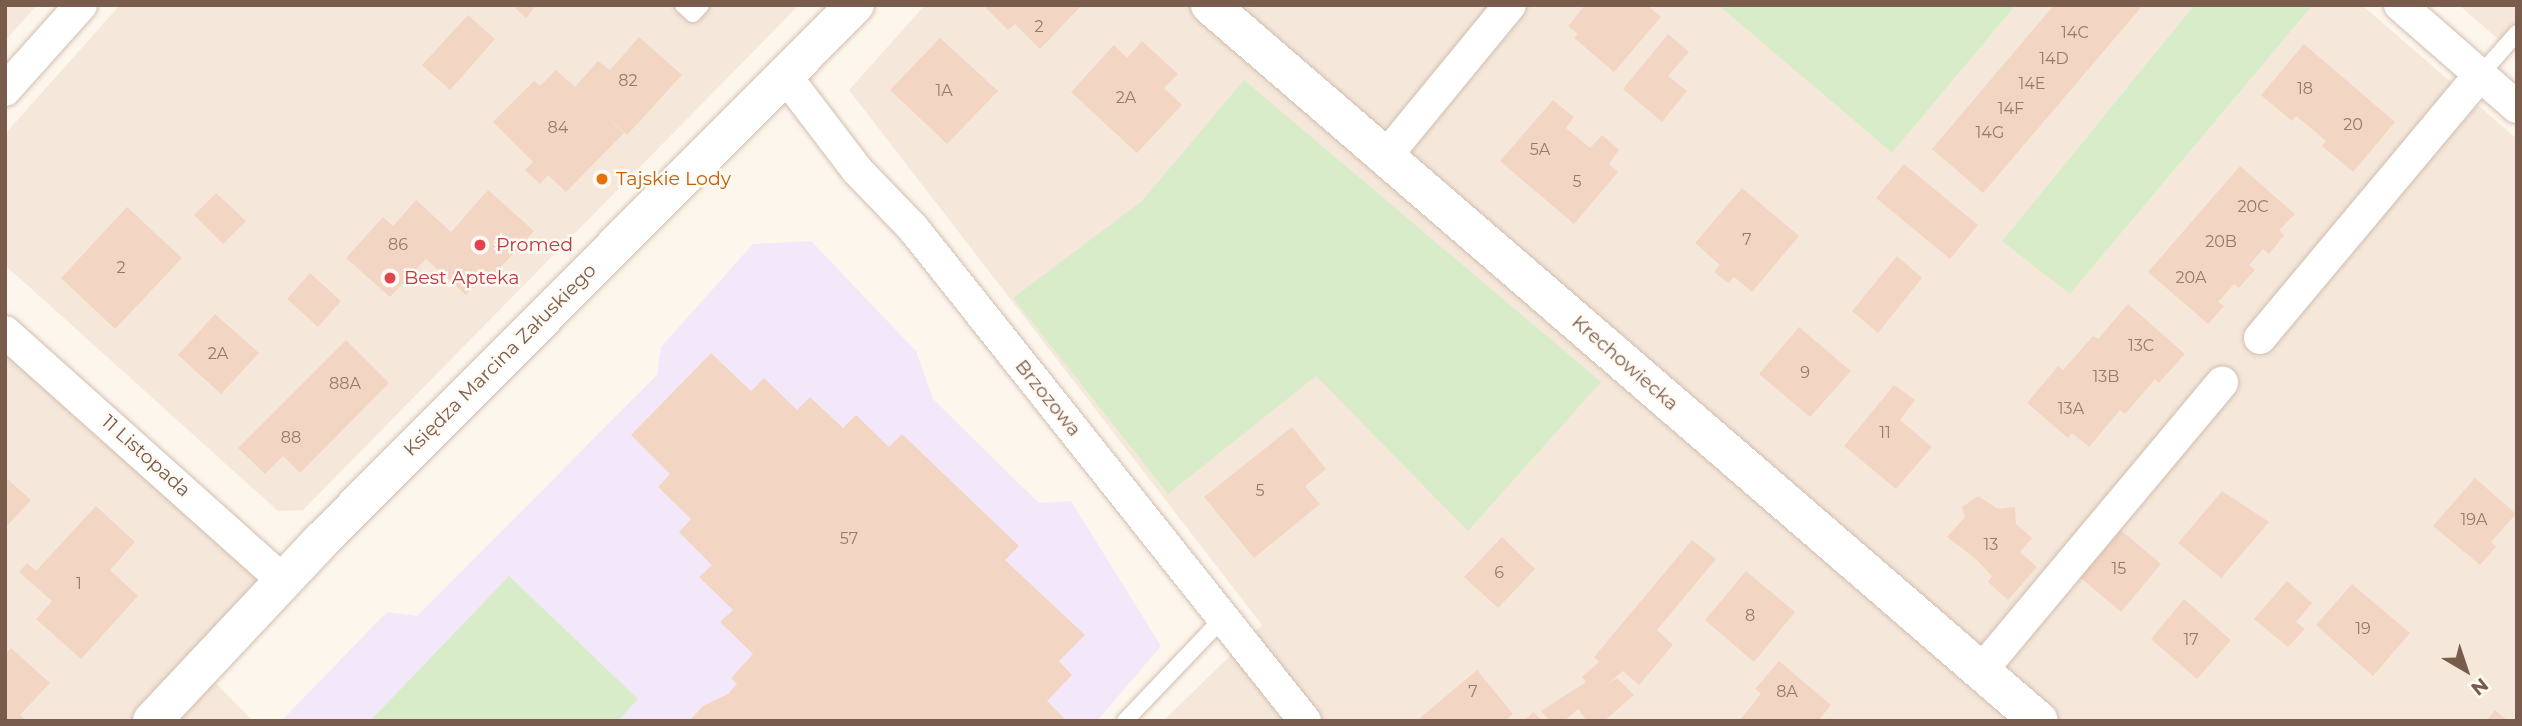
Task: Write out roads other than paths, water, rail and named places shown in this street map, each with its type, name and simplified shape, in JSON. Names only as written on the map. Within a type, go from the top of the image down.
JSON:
[{"type":"street","points":[[5,90],[81,5]]},
{"type":"street","name":"Księdza Marcina Załuskiego","points":[[152,721],[662,194],[787,79],[855,5]]},
{"type":"street","name":"Krechowiecka","points":[[1210,5],[2039,721]]},
{"type":"street","points":[[1386,156],[1510,5]]},
{"type":"street","points":[[2400,5],[2517,107]]},
{"type":"street","points":[[2260,338],[2480,75]]},
{"type":"street","name":"Brzozowa","points":[[787,79],[858,170],[913,228],[1305,721]]},
{"type":"street","name":"11 Listopada","points":[[5,331],[285,582]]},
{"type":"street","points":[[1981,671],[2222,383]]},
{"type":"lane","points":[[683,5],[693,14],[701,5]]},
{"type":"lane","points":[[2480,75],[2517,33]]},
{"type":"lane","points":[[1125,721],[1223,618]]},
{"type":"place","name":"Tajskie Lody","points":[[602,179]]},
{"type":"place","name":"Promed","points":[[480,245]]},
{"type":"place","name":"Best Apteka","points":[[390,278]]}]
